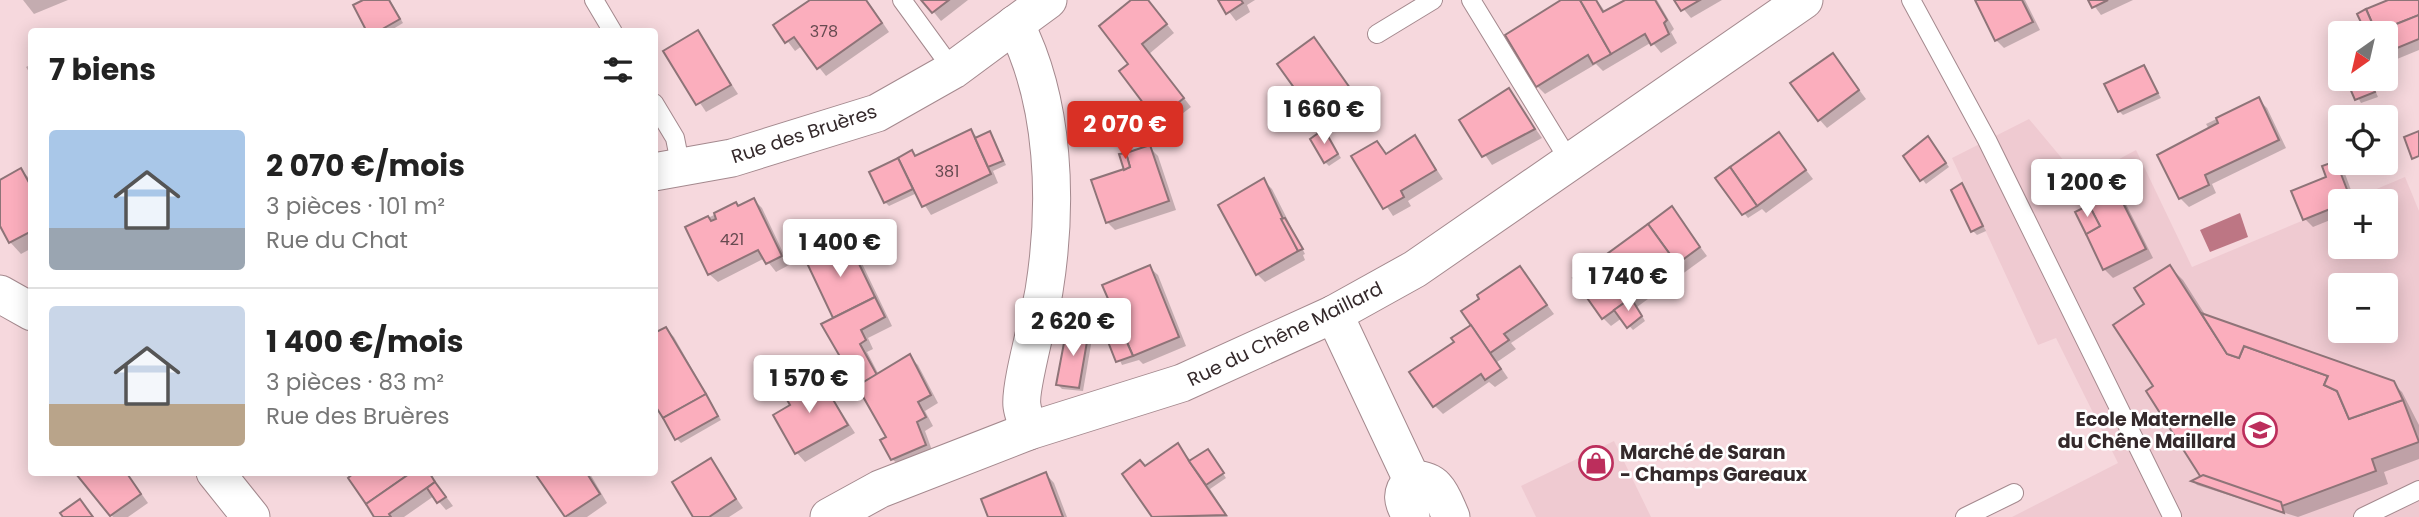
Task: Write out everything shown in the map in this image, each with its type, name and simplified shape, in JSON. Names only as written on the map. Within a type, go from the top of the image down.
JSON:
[{"type":"street","name":"Rue des Bruères","points":[[668,170],[732,158],[877,113],[953,70],[1048,0]]},
{"type":"street","name":"Rue du Chêne Maillard","points":[[828,517],[880,489],[1030,431],[1182,383],[1334,314],[1415,269],[1804,0]]},
{"type":"street","points":[[1016,24],[1029,50],[1041,92],[1050,198],[1044,289],[1021,403],[1030,431]]},
{"type":"street","points":[[0,295],[28,310]]},
{"type":"street","points":[[1334,314],[1412,480]]},
{"type":"street","points":[[218,476],[251,517]]},
{"type":"street","points":[[1411,517],[1402,500],[1404,489],[1412,480],[1426,479],[1436,485],[1451,517]]},
{"type":"lane","points":[[594,0],[611,28]]},
{"type":"lane","points":[[902,0],[953,70]]},
{"type":"lane","points":[[1377,34],[1433,0]]},
{"type":"lane","points":[[1471,0],[1570,162]]},
{"type":"lane","points":[[1911,0],[1993,152],[2173,517]]},
{"type":"lane","points":[[658,109],[676,138],[668,170]]},
{"type":"lane","points":[[2363,517],[2419,490]]},
{"type":"lane","points":[[1965,517],[2014,493]]},
{"type":"shaded area","points":[[2029,119],[2080,180],[2136,150],[2192,267],[2328,210],[2328,259],[2398,259],[2398,189],[2376,189],[2405,177],[2419,211],[2419,517],[2012,517],[2118,463],[2056,338],[2038,345],[1952,158]]},
{"type":"shaded area","points":[[2240,213],[2248,237],[2210,252],[2200,230]]},
{"type":"shaded area","name":"Marché de Saran - Champs Gareaux","points":[[1614,441],[1651,517],[1536,517],[1521,486]]},
{"type":"building","points":[[363,0],[389,0],[400,19],[384,28],[365,28],[353,5]]},
{"type":"building","points":[[810,0],[866,0],[882,23],[817,69],[794,37],[785,43],[773,25]]},
{"type":"building","points":[[921,0],[949,0],[932,13]]},
{"type":"building","points":[[1131,0],[1148,0],[1167,24],[1142,44],[1184,98],[1156,120],[1119,71],[1128,64],[1099,26]]},
{"type":"building","points":[[1218,0],[1241,0],[1243,3],[1226,14]]},
{"type":"building","points":[[1561,0],[1580,0],[1611,54],[1593,64],[1588,55],[1536,87],[1505,35]]},
{"type":"building","points":[[1580,0],[1596,0],[1603,12],[1625,0],[1655,0],[1667,20],[1664,23],[1669,34],[1651,45],[1645,34],[1611,54]]},
{"type":"building","points":[[1674,0],[1700,0],[1681,11]]},
{"type":"building","points":[[1975,0],[2022,0],[2033,22],[1995,41]]},
{"type":"building","points":[[2088,0],[2108,0],[2092,8]]},
{"type":"building","points":[[2388,0],[2419,0],[2419,15],[2398,23],[2398,21],[2371,21],[2366,9]]},
{"type":"building","points":[[2366,9],[2371,21],[2360,21],[2357,14]]},
{"type":"building","points":[[2419,15],[2419,39],[2398,48],[2398,23]]},
{"type":"building","points":[[698,30],[731,85],[696,105],[663,51]]},
{"type":"building","points":[[1314,37],[1350,88],[1313,114],[1277,64]]},
{"type":"building","points":[[1833,53],[1859,90],[1818,121],[1790,83]]},
{"type":"building","points":[[2144,65],[2158,93],[2118,112],[2104,84]]},
{"type":"building","points":[[1509,88],[1535,129],[1482,157],[1459,120]]},
{"type":"building","points":[[2351,91],[2375,92],[2355,100]]},
{"type":"building","points":[[2259,97],[2279,140],[2205,175],[2209,185],[2179,199],[2157,155],[2218,123],[2216,118]]},
{"type":"building","points":[[971,129],[991,174],[922,207],[898,158],[912,150],[915,156]]},
{"type":"building","points":[[1324,129],[1338,154],[1324,163],[1310,139]]},
{"type":"building","points":[[990,131],[1003,161],[988,167],[975,138]]},
{"type":"building","points":[[2419,131],[2419,156],[2412,159],[2404,137]]},
{"type":"building","points":[[1779,132],[1806,170],[1757,206],[1730,167]]},
{"type":"building","points":[[1415,135],[1436,170],[1401,191],[1404,197],[1383,209],[1351,156],[1377,141],[1386,154]]},
{"type":"building","points":[[1928,136],[1946,163],[1920,181],[1903,156]]},
{"type":"building","points":[[1150,145],[1169,201],[1106,223],[1091,180],[1130,167],[1126,153]]},
{"type":"building","points":[[1126,153],[1130,167],[1124,170],[1119,154]]},
{"type":"building","points":[[898,158],[913,189],[884,203],[869,172]]},
{"type":"building","points":[[2328,164],[2328,175],[2341,175],[2347,189],[2328,189],[2328,210],[2303,220],[2291,191],[2326,177],[2322,166]]},
{"type":"building","points":[[1730,167],[1757,206],[1742,215],[1715,178]]},
{"type":"building","points":[[21,168],[28,181],[28,233],[9,243],[0,226],[0,180]]},
{"type":"building","points":[[1264,178],[1298,251],[1256,275],[1218,205]]},
{"type":"building","points":[[1962,183],[1983,226],[1971,232],[1951,190]]},
{"type":"building","points":[[2117,191],[2146,249],[2103,270],[2086,234],[2100,226],[2089,205]]},
{"type":"building","points":[[754,198],[782,256],[766,264],[758,250],[708,275],[685,227],[708,216],[711,221],[716,219],[714,213],[736,202],[738,206]]},
{"type":"building","points":[[2089,205],[2100,226],[2086,234],[2075,212]]},
{"type":"building","points":[[1672,206],[1700,247],[1677,264],[1648,224]]},
{"type":"building","points":[[1285,218],[1303,249],[1298,251],[1281,219]]},
{"type":"building","points":[[1648,224],[1677,264],[1631,298],[1600,259]]},
{"type":"building","points":[[848,241],[875,297],[833,318],[806,261]]},
{"type":"building","points":[[1600,259],[1631,298],[1602,319],[1573,278]]},
{"type":"building","points":[[1150,265],[1179,337],[1133,356],[1102,285]]},
{"type":"building","points":[[2170,265],[2227,354],[2239,358],[2244,346],[2328,376],[2324,385],[2337,391],[2349,419],[2403,400],[2419,442],[2372,459],[2376,471],[2282,506],[2200,476],[2146,391],[2153,386],[2113,325],[2144,304],[2134,288]]},
{"type":"building","points":[[1520,266],[1547,305],[1504,334],[1509,340],[1490,353],[1461,311],[1479,299],[1477,295]]},
{"type":"building","points":[[875,297],[885,317],[861,330],[866,340],[860,344],[877,375],[857,386],[821,324]]},
{"type":"building","points":[[1631,298],[1642,316],[1627,328],[1614,310]]},
{"type":"building","points":[[1080,304],[1094,305],[1089,330],[1067,327],[1071,307],[1079,308]]},
{"type":"building","points":[[2201,313],[2394,381],[2403,400],[2349,419],[2337,391],[2324,385],[2328,376],[2244,346],[2239,358],[2227,354]]},
{"type":"building","points":[[1118,322],[1133,356],[1116,362],[1103,329]]},
{"type":"building","points":[[1471,325],[1501,369],[1485,380],[1481,374],[1433,407],[1409,372],[1454,342],[1451,338]]},
{"type":"building","points":[[666,327],[706,394],[663,418],[658,410],[658,331]]},
{"type":"building","points":[[1067,327],[1089,330],[1079,388],[1056,385]]},
{"type":"building","points":[[910,354],[931,395],[918,402],[926,417],[917,422],[926,445],[891,460],[880,440],[886,437],[857,386]]},
{"type":"building","points":[[818,374],[848,425],[795,454],[773,415],[790,405],[783,393]]},
{"type":"building","points":[[706,394],[718,416],[675,440],[663,418]]},
{"type":"building","points":[[1178,443],[1226,515],[1152,517],[1122,474],[1140,460],[1145,466]]},
{"type":"building","points":[[1208,449],[1224,473],[1206,485],[1189,461]]},
{"type":"building","points":[[711,458],[736,499],[709,517],[693,517],[672,482]]},
{"type":"building","points":[[1046,472],[1063,517],[988,517],[981,499]]},
{"type":"building","points":[[2203,475],[2281,502],[2284,513],[2191,481]]},
{"type":"building","points":[[78,476],[129,476],[141,494],[110,516]]},
{"type":"building","points":[[350,476],[406,476],[366,504],[348,478]]},
{"type":"building","points":[[406,476],[431,476],[435,482],[389,514],[391,517],[374,517],[366,504]]},
{"type":"building","points":[[537,476],[589,476],[600,494],[565,517]]},
{"type":"building","points":[[435,482],[446,497],[437,503],[427,488]]},
{"type":"building","points":[[80,499],[93,517],[63,517],[60,513]]},
{"type":"place","name":"Ecole Maternelle du Chêne Maillard","points":[[2260,430]]},
{"type":"place","name":"Marché de Saran - Champs Gareaux","points":[[1596,463]]}]
